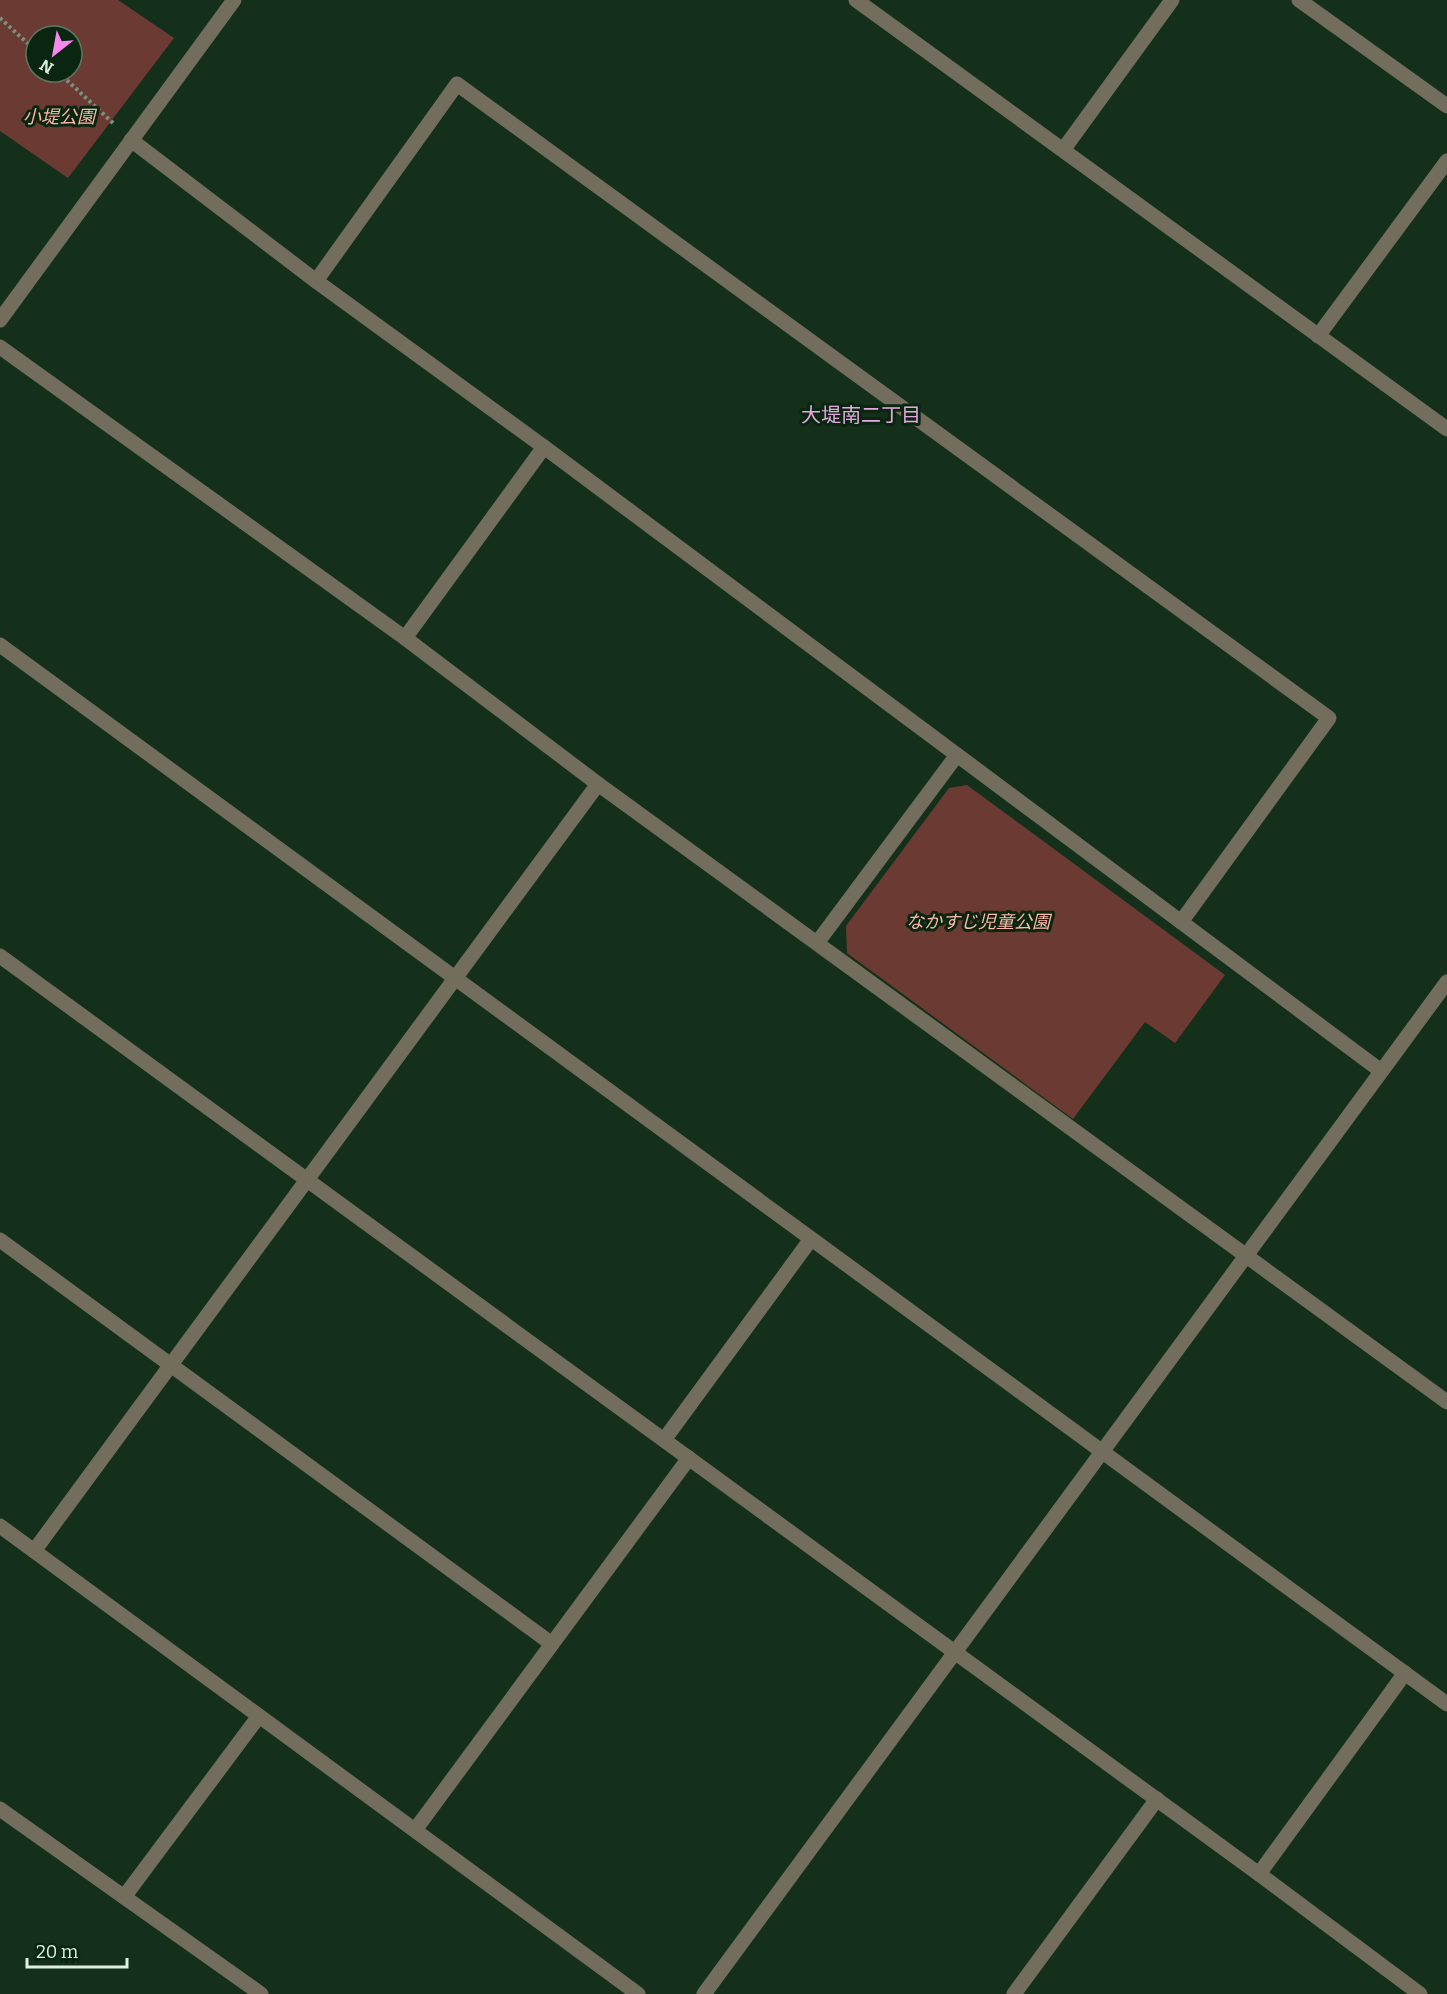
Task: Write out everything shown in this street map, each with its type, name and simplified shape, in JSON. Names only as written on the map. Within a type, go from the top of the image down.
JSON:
[{"type":"street","points":[[0,320],[234,0]]},
{"type":"street","points":[[856,0],[1447,429]]},
{"type":"street","points":[[1063,150],[1172,0]]},
{"type":"street","points":[[1299,0],[1447,106]]},
{"type":"street","points":[[316,281],[457,84],[1329,718],[1181,922]]},
{"type":"street","points":[[132,140],[316,281],[544,447],[1381,1071]]},
{"type":"street","points":[[1318,336],[1447,161]]},
{"type":"street","points":[[0,347],[405,638],[598,784],[1446,1399]]},
{"type":"street","points":[[405,638],[544,447]]},
{"type":"street","points":[[0,645],[1447,1704]]},
{"type":"street","points":[[817,944],[957,755]]},
{"type":"street","points":[[34,1551],[598,784]]},
{"type":"street","points":[[0,956],[1157,1799],[1420,1994]]},
{"type":"street","points":[[704,1994],[1447,982]]},
{"type":"street","points":[[664,1440],[811,1239]]},
{"type":"street","points":[[0,1240],[552,1644]]},
{"type":"street","points":[[415,1830],[689,1458]]},
{"type":"street","points":[[0,1526],[638,1994]]},
{"type":"street","points":[[1259,1874],[1405,1673]]},
{"type":"street","points":[[124,1897],[259,1716]]},
{"type":"street","points":[[1021,1991],[1157,1799]]},
{"type":"street","points":[[0,1809],[261,1994]]},
{"type":"path","points":[[0,18],[24,40]]},
{"type":"path","points":[[71,84],[132,140]]},
{"type":"green space","name":"小堤公園","points":[[0,0],[118,0],[174,38],[68,178],[0,131]]},
{"type":"green space","name":"なかすじ児童公園","points":[[967,785],[1225,975],[1175,1043],[1145,1022],[1073,1119],[847,953],[846,926],[949,788]]},
{"type":"district","name":"大堤南二丁目","points":[[861,415]]}]
